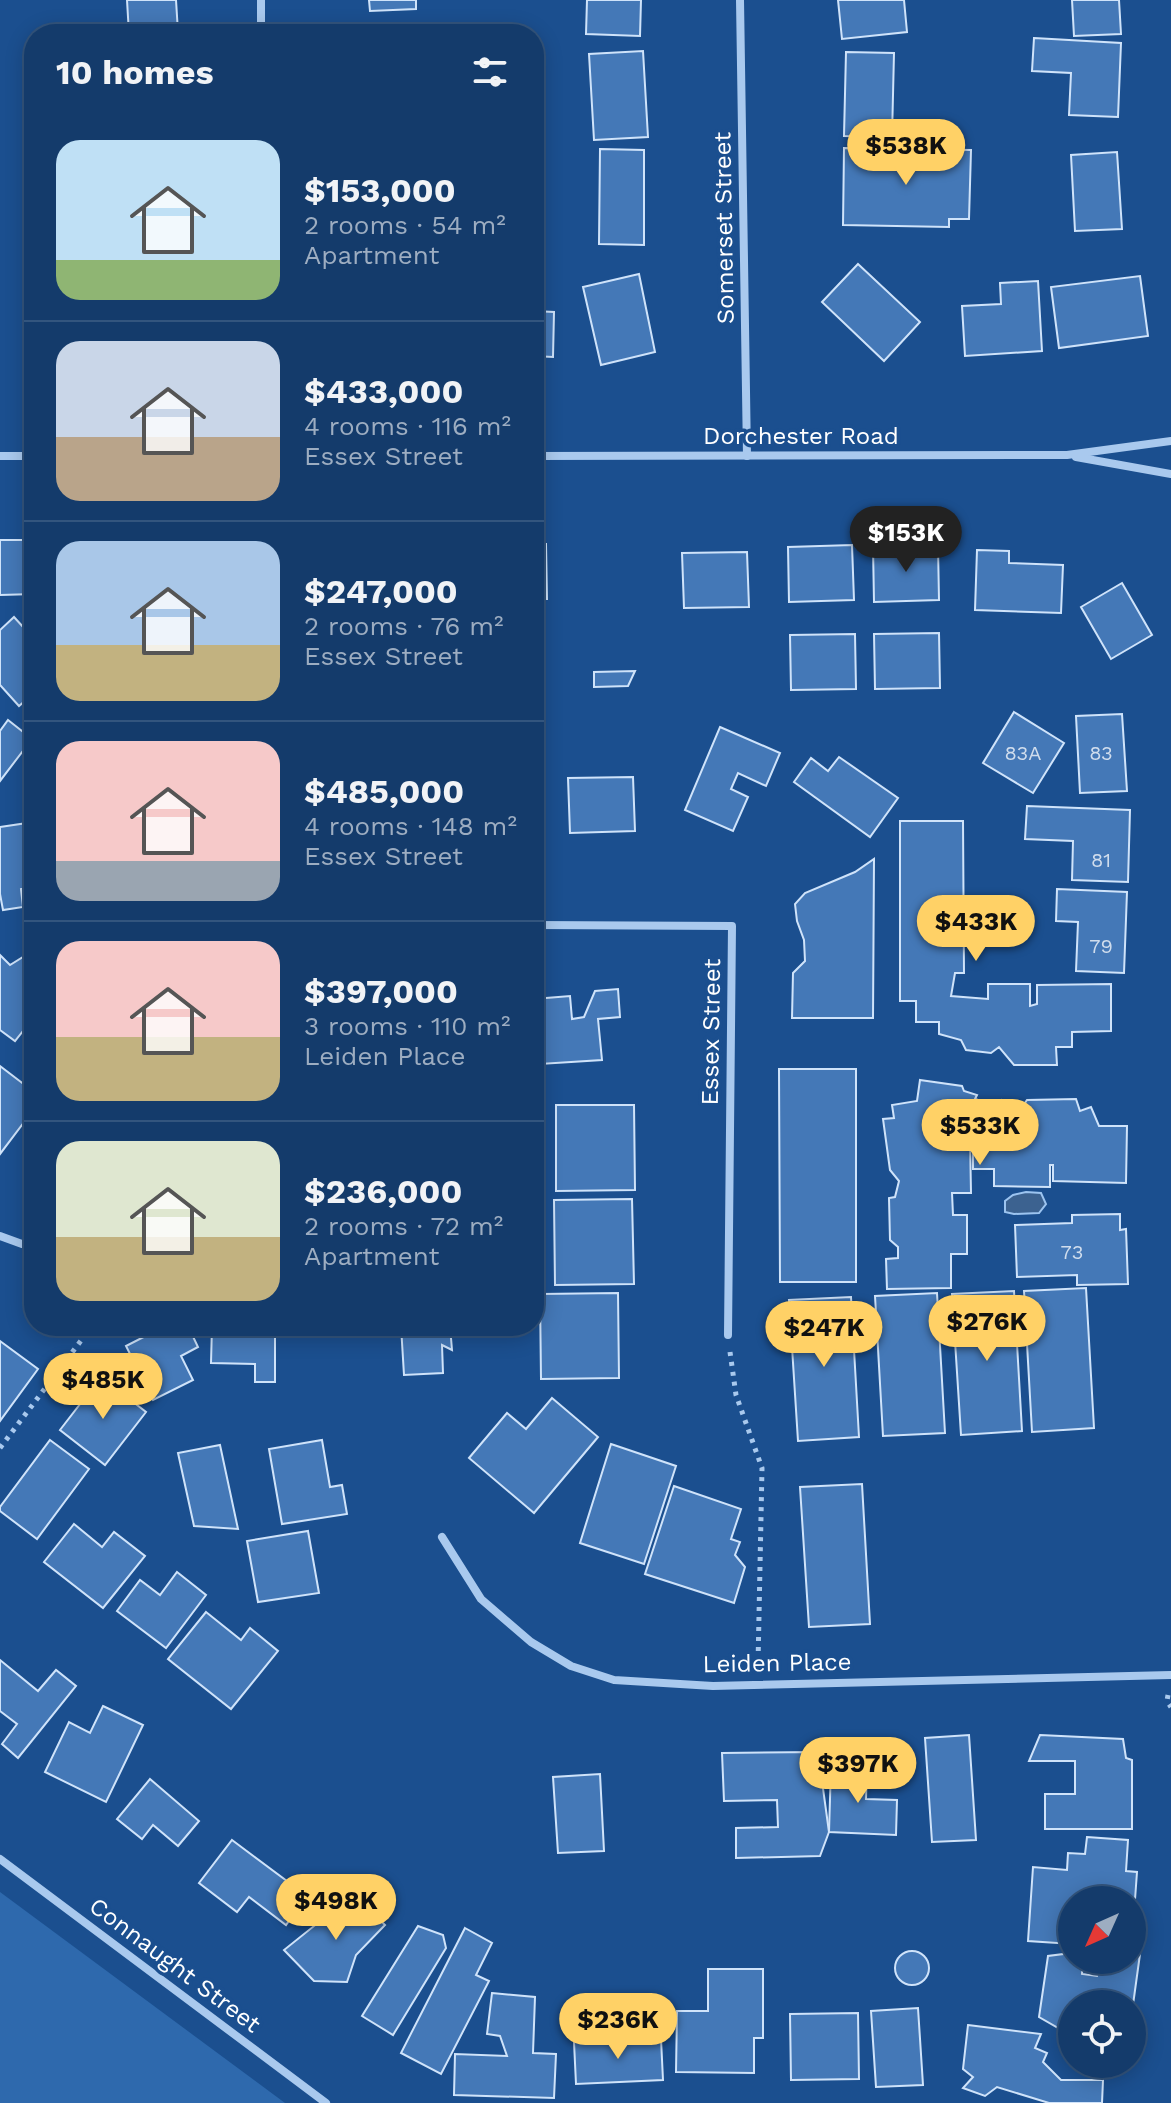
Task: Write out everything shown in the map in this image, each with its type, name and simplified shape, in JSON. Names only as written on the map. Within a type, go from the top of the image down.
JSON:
[{"type":"street","points":[[261,0],[261,24]]},
{"type":"street","name":"Somerset Street","points":[[740,0],[747,456]]},
{"type":"street","name":"Dorchester Road","points":[[544,456],[1067,455],[1171,441]]},
{"type":"street","name":"Dorchester Road","points":[[1067,455],[1171,474]]},
{"type":"street","points":[[0,456],[24,456]]},
{"type":"street","name":"Essex Street","points":[[544,925],[732,926],[728,1335]]},
{"type":"street","points":[[0,1236],[24,1244]]},
{"type":"street","name":"Leiden Place","points":[[442,1537],[481,1599],[531,1642],[571,1666],[614,1680],[713,1686],[1171,1675]]},
{"type":"street","name":"Connaught Street","points":[[0,1859],[326,2103]]},
{"type":"path","points":[[728,1335],[736,1395],[762,1468],[757,1683]]},
{"type":"path","points":[[0,1448],[84,1336]]},
{"type":"shaded area","points":[[1026,1192],[1041,1193],[1046,1204],[1039,1213],[1005,1212],[1005,1201]]},
{"type":"shaded area","points":[[0,1892],[285,2103],[0,2103]]},
{"type":"building","points":[[127,0],[176,0],[178,24],[128,24]]},
{"type":"building","points":[[369,0],[416,0],[416,9],[370,11]]},
{"type":"building","points":[[587,0],[641,0],[640,36],[586,34]]},
{"type":"building","points":[[838,0],[904,0],[907,32],[842,39]]},
{"type":"building","points":[[1072,0],[1119,0],[1121,34],[1074,36]]},
{"type":"building","points":[[1034,38],[1121,43],[1118,117],[1069,115],[1071,73],[1032,71]]},
{"type":"building","points":[[643,51],[648,137],[594,140],[589,54]]},
{"type":"building","points":[[846,52],[894,53],[892,137],[844,136]]},
{"type":"building","points":[[844,148],[971,150],[969,219],[949,219],[949,227],[843,225]]},
{"type":"building","points":[[600,149],[644,150],[644,245],[599,244]]},
{"type":"building","points":[[1117,152],[1122,229],[1075,231],[1071,155]]},
{"type":"building","points":[[858,264],[920,322],[884,361],[822,302]]},
{"type":"building","points":[[639,274],[655,352],[601,365],[583,287]]},
{"type":"building","points":[[1140,276],[1148,336],[1059,348],[1051,287]]},
{"type":"building","points":[[1038,281],[1042,351],[965,356],[962,306],[1001,304],[1000,283]]},
{"type":"building","points":[[544,312],[554,312],[553,357],[544,357]]},
{"type":"building","points":[[0,540],[24,540],[24,594],[0,595]]},
{"type":"building","points":[[544,544],[546,544],[547,599],[544,599]]},
{"type":"building","points":[[852,545],[854,600],[789,602],[788,547]]},
{"type":"building","points":[[938,546],[939,600],[874,602],[873,547]]},
{"type":"building","points":[[977,550],[1009,551],[1009,563],[1063,565],[1061,613],[975,610]]},
{"type":"building","points":[[747,552],[749,607],[684,608],[682,553]]},
{"type":"building","points":[[1122,583],[1152,635],[1111,659],[1081,607]]},
{"type":"building","points":[[14,617],[24,628],[24,702],[19,706],[0,685],[0,630]]},
{"type":"building","points":[[939,633],[940,688],[875,689],[874,634]]},
{"type":"building","points":[[855,634],[856,689],[791,690],[790,635]]},
{"type":"building","points":[[635,671],[628,686],[594,687],[594,672]]},
{"type":"building","points":[[1014,712],[1064,743],[1033,793],[983,763]]},
{"type":"building","points":[[1122,714],[1127,791],[1080,793],[1076,716]]},
{"type":"building","points":[[8,720],[24,733],[24,750],[0,781],[0,731]]},
{"type":"building","points":[[720,727],[780,753],[766,786],[738,773],[731,789],[748,797],[733,831],[685,810]]},
{"type":"building","points":[[839,757],[898,798],[870,837],[794,782],[811,758],[828,771]]},
{"type":"building","points":[[633,777],[635,831],[570,833],[568,778]]},
{"type":"building","points":[[1027,806],[1130,810],[1128,882],[1072,880],[1073,841],[1025,839]]},
{"type":"building","points":[[900,821],[963,821],[964,973],[955,973],[951,996],[988,999],[988,984],[1030,984],[1030,1006],[1037,1004],[1037,985],[1111,984],[1111,1031],[1072,1032],[1072,1047],[1056,1047],[1057,1065],[1014,1065],[999,1047],[991,1053],[966,1050],[961,1040],[939,1034],[939,1022],[916,1022],[916,1001],[900,1001]]},
{"type":"building","points":[[24,823],[23,907],[3,910],[0,894],[0,827]]},
{"type":"building","points":[[874,859],[873,1018],[792,1018],[793,973],[805,961],[804,940],[795,904],[805,893],[855,872]]},
{"type":"building","points":[[1057,889],[1127,892],[1124,973],[1076,971],[1078,922],[1056,921]]},
{"type":"building","points":[[0,955],[10,965],[23,957],[24,1030],[15,1041],[0,1030]]},
{"type":"building","points":[[618,989],[620,1017],[598,1019],[602,1060],[544,1064],[544,998],[570,996],[572,1019],[584,1017],[595,991]]},
{"type":"building","points":[[0,1066],[24,1084],[24,1122],[0,1154]]},
{"type":"building","points":[[779,1069],[856,1069],[856,1282],[780,1282]]},
{"type":"building","points":[[920,1080],[962,1086],[964,1091],[977,1095],[975,1099],[997,1106],[1002,1100],[1022,1107],[1027,1100],[1076,1099],[1080,1111],[1091,1107],[1099,1126],[1127,1126],[1126,1183],[1053,1181],[1053,1165],[1050,1165],[1050,1187],[994,1186],[994,1169],[973,1169],[973,1138],[970,1138],[971,1193],[952,1193],[953,1215],[967,1215],[967,1254],[951,1254],[951,1288],[887,1289],[886,1259],[898,1258],[898,1247],[890,1240],[889,1198],[895,1197],[899,1181],[890,1170],[883,1119],[894,1118],[892,1105],[917,1101]]},
{"type":"building","points":[[556,1105],[634,1105],[635,1190],[556,1191]]},
{"type":"building","points":[[632,1199],[634,1284],[555,1285],[554,1200]]},
{"type":"building","points":[[1120,1214],[1120,1230],[1126,1229],[1128,1284],[1077,1285],[1077,1275],[1017,1277],[1015,1225],[1072,1223],[1072,1215]]},
{"type":"building","points":[[1086,1288],[1094,1428],[1032,1432],[1024,1291]]},
{"type":"building","points":[[1014,1291],[1022,1431],[961,1435],[952,1294]]},
{"type":"building","points":[[618,1293],[619,1378],[541,1379],[544,1294]]},
{"type":"building","points":[[937,1293],[945,1433],[883,1436],[875,1296]]},
{"type":"building","points":[[851,1297],[859,1437],[798,1441],[789,1300]]},
{"type":"building","points":[[146,1336],[193,1336],[198,1347],[181,1356],[193,1380],[153,1400],[126,1346]]},
{"type":"building","points":[[212,1336],[275,1336],[275,1382],[255,1382],[255,1364],[211,1363]]},
{"type":"building","points":[[402,1336],[451,1336],[452,1350],[442,1345],[443,1373],[404,1375]]},
{"type":"building","points":[[0,1341],[38,1369],[0,1421]]},
{"type":"building","points":[[101,1377],[146,1412],[105,1465],[60,1430]]},
{"type":"building","points":[[552,1398],[598,1437],[534,1513],[469,1458],[507,1413],[526,1429]]},
{"type":"building","points":[[50,1440],[89,1469],[37,1539],[0,1511],[0,1507]]},
{"type":"building","points":[[322,1440],[330,1487],[342,1485],[347,1514],[282,1524],[269,1449]]},
{"type":"building","points":[[611,1444],[676,1466],[644,1564],[580,1543]]},
{"type":"building","points":[[220,1445],[238,1529],[194,1526],[178,1453]]},
{"type":"building","points":[[862,1484],[870,1624],[809,1627],[800,1487]]},
{"type":"building","points":[[674,1486],[741,1509],[731,1539],[740,1542],[735,1555],[745,1567],[734,1603],[645,1574]]},
{"type":"building","points":[[74,1524],[102,1547],[114,1532],[145,1556],[103,1608],[44,1562]]},
{"type":"building","points":[[308,1531],[319,1593],[258,1602],[247,1541]]},
{"type":"building","points":[[177,1572],[206,1595],[166,1648],[117,1611],[140,1580],[160,1595]]},
{"type":"building","points":[[206,1612],[241,1640],[250,1628],[278,1651],[231,1709],[168,1659]]},
{"type":"building","points":[[0,1660],[38,1691],[56,1670],[76,1686],[18,1758],[2,1744],[17,1724],[0,1711]]},
{"type":"building","points":[[103,1706],[143,1725],[106,1802],[45,1772],[69,1722],[90,1733]]},
{"type":"building","points":[[969,1735],[976,1840],[932,1842],[925,1738]]},
{"type":"building","points":[[1040,1735],[1123,1739],[1126,1758],[1132,1760],[1132,1829],[1045,1829],[1045,1794],[1075,1794],[1075,1761],[1029,1761]]},
{"type":"building","points":[[818,1752],[829,1832],[820,1856],[736,1858],[736,1828],[778,1827],[777,1800],[724,1801],[722,1753]]},
{"type":"building","points":[[831,1766],[867,1767],[866,1799],[897,1800],[896,1835],[829,1832]]},
{"type":"building","points":[[600,1774],[604,1851],[558,1853],[553,1777]]},
{"type":"building","points":[[150,1779],[199,1821],[178,1846],[153,1825],[142,1839],[117,1819]]},
{"type":"building","points":[[1087,1837],[1128,1840],[1126,1871],[1137,1872],[1136,1886],[1058,1886],[1058,1943],[1028,1941],[1033,1867],[1067,1870],[1068,1853],[1085,1854]]},
{"type":"building","points":[[232,1840],[307,1896],[286,1925],[249,1897],[237,1912],[199,1883]]},
{"type":"building","points":[[354,1894],[385,1925],[356,1955],[347,1982],[314,1981],[284,1950]]},
{"type":"building","points":[[418,1926],[443,1935],[446,1948],[393,2035],[362,2016]]},
{"type":"building","points":[[465,1928],[492,1943],[476,1975],[489,1981],[441,2074],[401,2053]]},
{"type":"building","points":[[912,1951],[924,1956],[929,1968],[924,1980],[912,1985],[900,1980],[895,1968],[900,1956]]},
{"type":"building","points":[[1058,1955],[1058,1974],[1137,1974],[1135,1990],[1058,1990],[1058,2028],[1039,2017],[1048,1956]]},
{"type":"building","points":[[708,1969],[763,1969],[763,2038],[754,2038],[754,2073],[676,2072],[677,2011],[708,2011]]},
{"type":"building","points":[[492,1993],[535,1997],[533,2053],[556,2054],[554,2098],[454,2095],[455,2054],[507,2056],[500,2036],[487,2034]]},
{"type":"building","points":[[918,2008],[923,2085],[876,2087],[871,2011]]},
{"type":"building","points":[[858,2013],[859,2079],[791,2080],[790,2014]]},
{"type":"building","points":[[968,2025],[1041,2034],[1035,2048],[1047,2053],[1043,2062],[1061,2080],[1103,2080],[1102,2103],[1049,2103],[997,2087],[985,2096],[963,2088],[973,2077],[963,2069]]},
{"type":"building","points":[[661,2039],[663,2080],[576,2084],[574,2042]]}]
